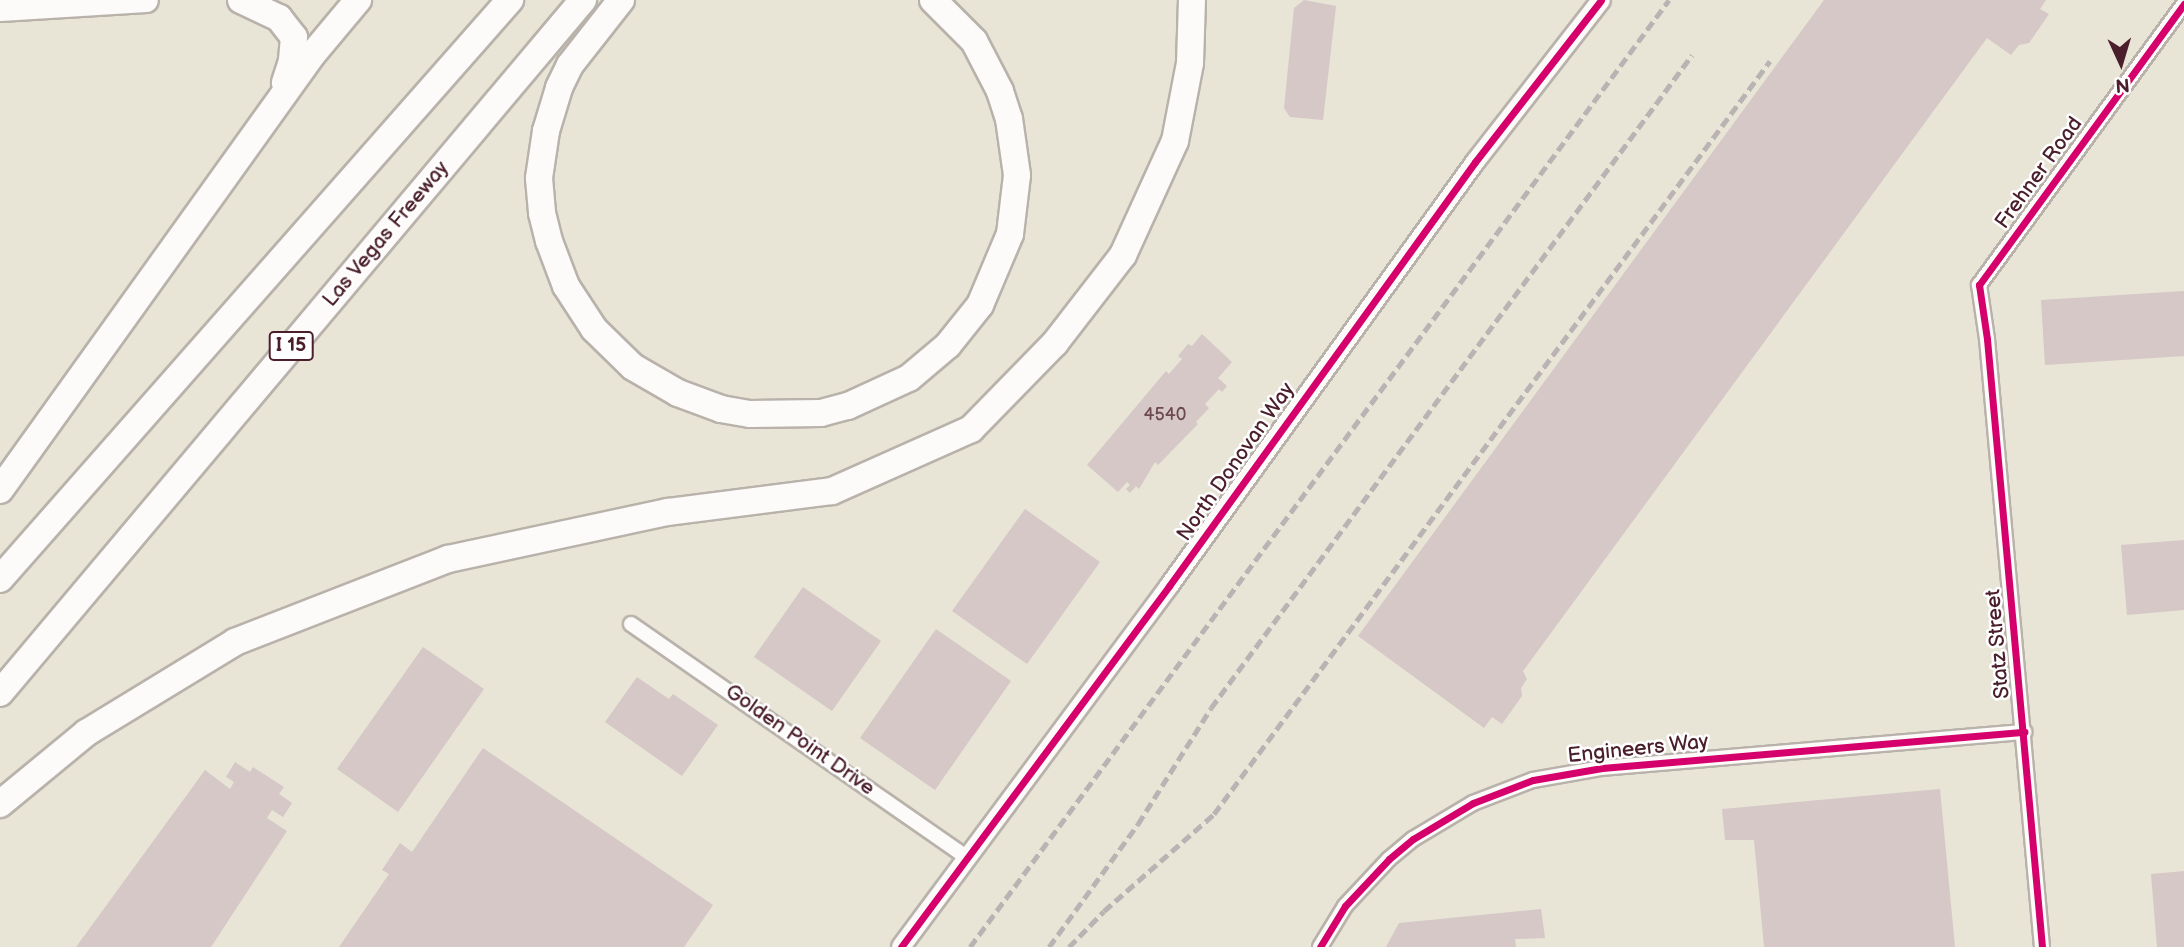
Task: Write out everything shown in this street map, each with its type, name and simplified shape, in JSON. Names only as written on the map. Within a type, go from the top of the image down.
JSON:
[{"type":"highway","points":[[241,0],[279,18],[294,37],[292,61],[279,101]]},
{"type":"highway","points":[[0,491],[312,54],[358,0]]},
{"type":"highway","points":[[0,579],[510,0]]},
{"type":"highway","name":"Las Vegas Freeway","points":[[0,693],[583,0]]},
{"type":"highway","points":[[621,0],[570,65],[559,88],[546,131],[540,178],[542,213],[549,242],[566,286],[594,329],[633,367],[678,393],[721,409],[750,414],[821,413],[848,406],[909,378],[948,345],[980,305],[1010,234],[1017,175],[1009,119],[1000,92],[974,41],[933,0]]},
{"type":"highway","points":[[0,804],[86,733],[235,642],[410,573],[448,559],[667,512],[832,491],[971,429],[1055,343],[1123,255],[1175,141],[1190,63],[1192,0]]},
{"type":"main road","points":[[0,9],[146,0]]},
{"type":"street","name":"North Donovan Way","points":[[901,947],[1161,597],[1394,272],[1601,0]]},
{"type":"street","name":"Frehner Road","points":[[1987,339],[1979,285],[2184,4]]},
{"type":"street","name":"Statz Street","points":[[1987,339],[2042,947]]},
{"type":"street","name":"Golden Point Drive","points":[[631,624],[968,858]]},
{"type":"street","name":"Engineers Way","points":[[1320,947],[1345,906],[1406,845],[1473,803],[1533,780],[1602,768],[2024,732]]},
{"type":"building","points":[[1304,0],[1336,6],[1323,120],[1290,117],[1284,108],[1294,8]]},
{"type":"building","points":[[1824,0],[2046,0],[2040,9],[2049,14],[2029,43],[2019,45],[2011,55],[1987,38],[1523,671],[1527,679],[1521,688],[1522,696],[1502,724],[1492,717],[1484,728],[1358,636]]},
{"type":"building","points":[[2184,291],[2184,356],[2045,365],[2041,300]]},
{"type":"building","points":[[1202,334],[1232,362],[1218,378],[1227,386],[1222,392],[1219,389],[1205,404],[1209,408],[1196,422],[1198,424],[1158,465],[1155,462],[1139,489],[1136,486],[1130,493],[1126,489],[1130,485],[1127,482],[1118,492],[1087,465],[1166,371],[1169,374],[1182,359],[1178,356],[1188,344],[1192,346]]},
{"type":"building","points":[[1025,509],[1100,562],[1027,664],[952,611]]},
{"type":"building","points":[[2184,540],[2184,610],[2127,615],[2121,545]]},
{"type":"building","points":[[803,587],[881,641],[832,711],[754,657]]},
{"type":"building","points":[[936,629],[1011,681],[935,790],[860,738]]},
{"type":"building","points":[[423,647],[484,689],[398,812],[337,769]]},
{"type":"building","points":[[637,677],[669,699],[673,694],[718,725],[682,776],[605,722]]},
{"type":"building","points":[[483,748],[713,905],[684,947],[339,947],[389,874],[382,870],[400,843],[412,852]]},
{"type":"building","points":[[235,762],[250,772],[253,767],[284,787],[279,794],[292,803],[283,817],[272,810],[267,818],[287,831],[211,947],[76,947],[205,770],[230,789],[234,782],[226,777]]},
{"type":"building","points":[[1940,789],[1955,947],[1764,947],[1754,840],[1725,840],[1722,809]]},
{"type":"building","points":[[2184,871],[2184,947],[2157,947],[2151,874]]},
{"type":"building","points":[[1541,909],[1545,938],[1515,939],[1516,947],[1386,947],[1399,923]]},
{"type":"railway","points":[[970,947],[1669,0]]},
{"type":"railway","points":[[1049,947],[1138,824],[1211,708],[1692,55]]},
{"type":"railway","points":[[1069,947],[1104,911],[1214,814],[1770,61]]},
{"type":"cycle path","points":[[901,947],[1169,586],[1475,162],[1601,0]]},
{"type":"cycle path","points":[[2042,947],[1987,339],[1979,285],[2184,4]]},
{"type":"cycle path","points":[[1320,947],[1345,906],[1389,859],[1413,839],[1473,803],[1533,780],[1602,768],[2024,732]]}]
